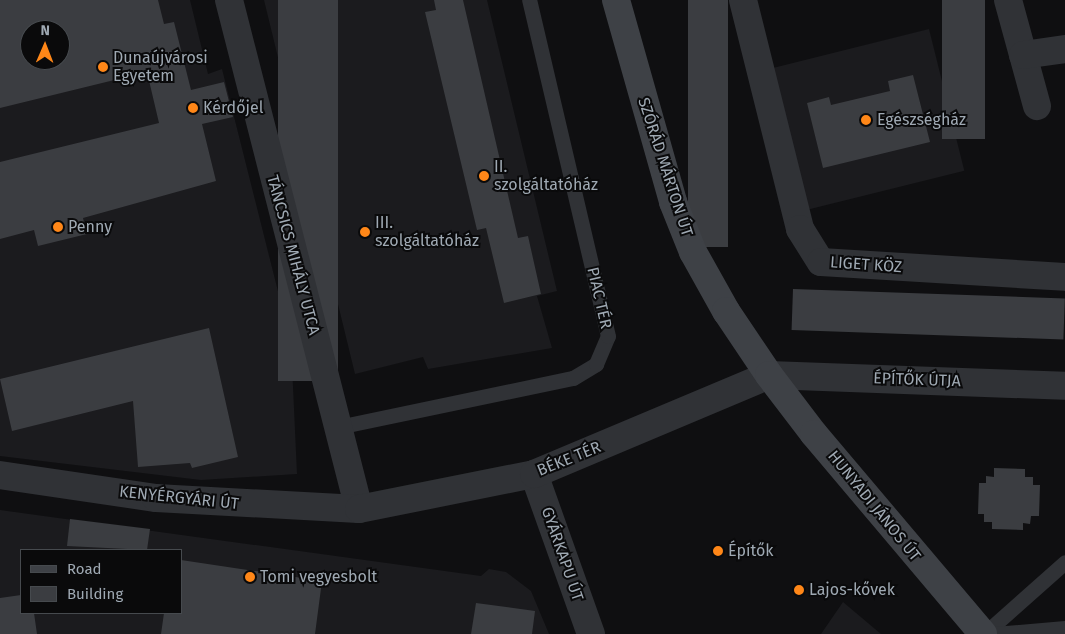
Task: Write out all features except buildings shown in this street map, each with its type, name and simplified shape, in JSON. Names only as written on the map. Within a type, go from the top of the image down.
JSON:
[{"type":"street","name":"TÁNCSICS MIHÁLY UTCA","points":[[229,0],[359,509]]},
{"type":"street","name":"SZÓRÁD MÁRTON ÚT","points":[[616,0],[652,135],[693,252],[768,375]]},
{"type":"street","name":"LIGET KÖZ","points":[[743,0],[800,229],[821,262],[1065,277]]},
{"type":"street","points":[[1008,0],[1037,106]]},
{"type":"street","points":[[1023,55],[1065,49]]},
{"type":"street","name":"ÉPÍTŐK ÚTJA","points":[[768,375],[1065,386]]},
{"type":"street","name":"BÉKE TÉR","points":[[359,509],[534,474],[768,375]]},
{"type":"street","name":"HUNYADI JÁNOS ÚT","points":[[768,375],[983,634]]},
{"type":"street","name":"GYÁRKAPU ÚT","points":[[534,474],[591,634]]},
{"type":"street","name":"KENYÉRGYÁRI ÚT","points":[[1,478],[156,498],[359,509]]},
{"type":"lane","name":"PIAC TÉR","points":[[338,427],[573,378],[596,364],[608,336],[529,0]]},
{"type":"lane","points":[[983,634],[1065,562]]},
{"type":"lane","points":[[994,634],[1065,629]]},
{"type":"shaded area","points":[[0,0],[190,0],[208,74],[222,69],[291,343],[297,474],[201,480],[0,456]]},
{"type":"shaded area","points":[[264,0],[487,0],[557,291],[537,296],[552,348],[428,369],[423,357],[355,374]]},
{"type":"shaded area","name":"Egészségház","points":[[929,29],[964,171],[803,211],[768,69]]},
{"type":"shaded area","points":[[0,510],[481,576],[489,569],[506,572],[531,591],[549,634],[0,634]]},
{"type":"shaded area","points":[[843,602],[881,634],[821,634]]},
{"type":"place","name":"Dunaújvárosi Egyetem","points":[[103,67]]},
{"type":"place","name":"Kérdőjel","points":[[193,108]]},
{"type":"place","name":"Egészségház","points":[[866,120]]},
{"type":"place","name":"II. szolgáltatóház","points":[[484,176]]},
{"type":"place","name":"Penny","points":[[58,227]]},
{"type":"place","name":"III. szolgáltatóház","points":[[365,232]]},
{"type":"place","name":"Építők","points":[[718,551]]},
{"type":"place","name":"Tomi vegyesbolt","points":[[250,577]]},
{"type":"place","name":"Lajos-kővek","points":[[799,590]]}]
